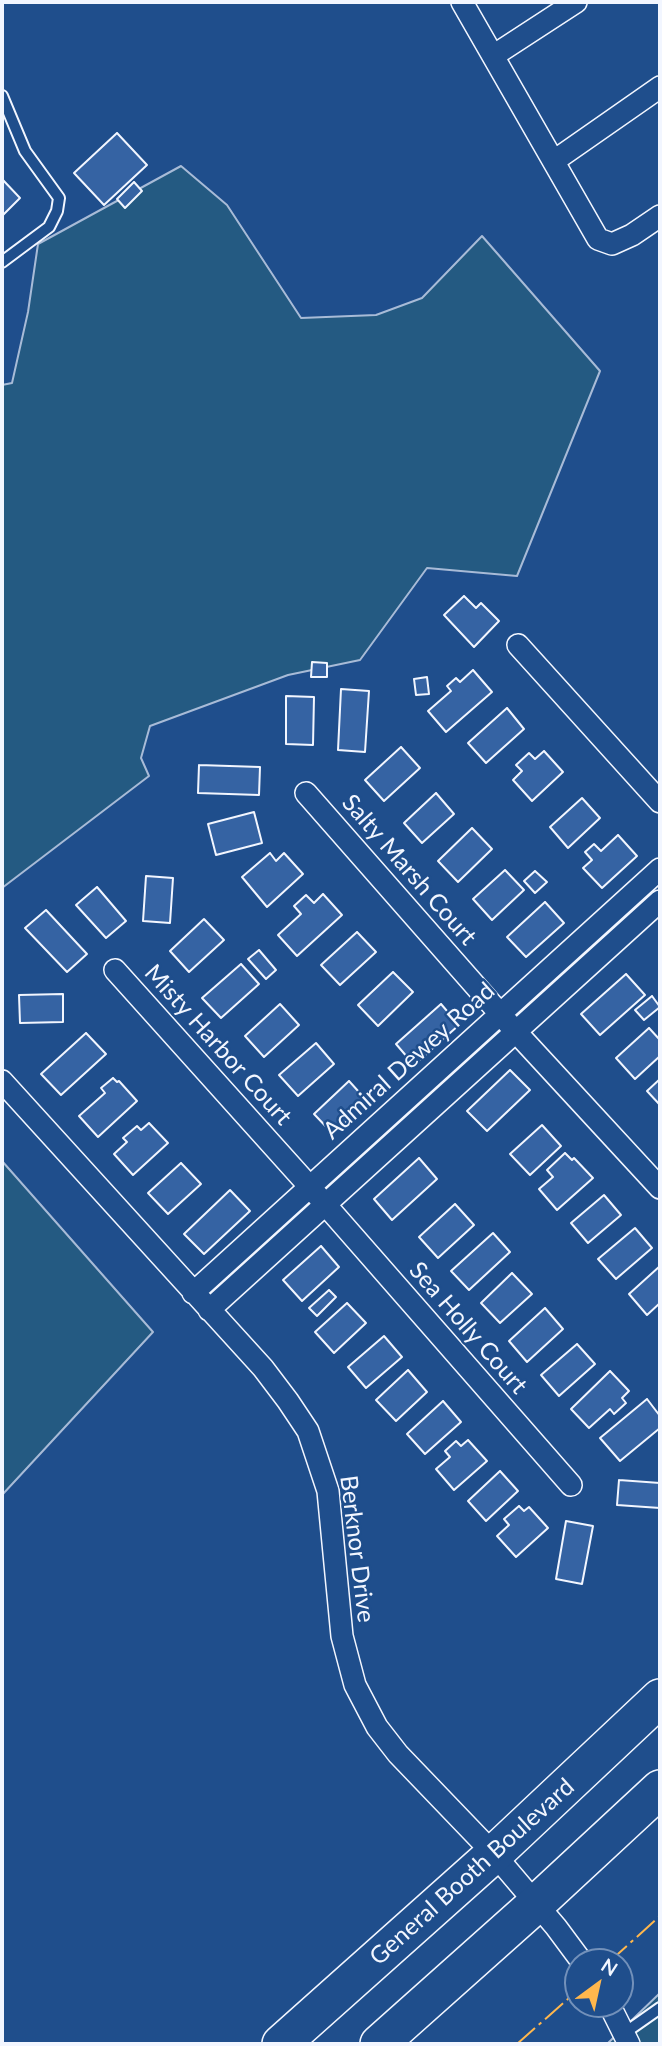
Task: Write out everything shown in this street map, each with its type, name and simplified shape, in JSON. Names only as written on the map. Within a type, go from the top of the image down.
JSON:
[{"type":"highway","name":"General Booth Boulevard","points":[[281,2044],[494,1854],[660,1698]]},
{"type":"highway","points":[[379,2044],[660,1789]]},
{"type":"street","points":[[462,2],[598,239],[612,244],[632,235],[660,216]]},
{"type":"street","points":[[493,56],[576,2]]},
{"type":"street","points":[[554,161],[660,87]]},
{"type":"street","points":[[518,645],[660,802]]},
{"type":"street","name":"Salty Marsh Court","points":[[306,793],[516,1032],[660,1188]]},
{"type":"street","name":"Admiral Dewey Road","points":[[193,1293],[660,869]]},
{"type":"street","name":"Admiral Dewey Road","points":[[209,1310],[660,901]]},
{"type":"street","name":"Misty Harbor Court","points":[[115,970],[326,1205]]},
{"type":"street","name":"Berknor Drive","points":[[2,1081],[263,1368],[308,1431],[328,1491],[342,1636],[355,1685],[377,1727],[398,1754],[494,1854],[571,1948]]},
{"type":"street","name":"Sea Holly Court","points":[[326,1205],[571,1485]]},
{"type":"street","points":[[616,2018],[626,2039]]},
{"type":"lane","points":[[2,262],[49,227],[57,211],[59,198],[25,151],[3,102]]},
{"type":"lane","points":[[626,2039],[660,2008]]},
{"type":"shaded area","points":[[181,166],[227,205],[301,318],[376,315],[422,298],[482,236],[600,371],[517,576],[427,568],[360,660],[288,675],[150,726],[141,758],[149,776],[2,888],[2,385],[12,383],[28,312],[38,244]]},
{"type":"shaded area","points":[[2,1161],[153,1332],[2,1495]]},
{"type":"shaded area","points":[[660,1993],[660,2044],[607,2044]]},
{"type":"building","points":[[117,133],[147,165],[104,205],[74,173]]},
{"type":"building","points":[[2,179],[20,198],[2,216]]},
{"type":"building","points":[[134,182],[142,191],[125,208],[117,199]]},
{"type":"building","points":[[464,596],[476,608],[481,603],[499,621],[474,647],[444,615]]},
{"type":"building","points":[[312,662],[327,663],[327,677],[311,677]]},
{"type":"building","points":[[473,670],[492,692],[446,732],[428,711],[451,691],[447,686],[456,678],[460,682]]},
{"type":"building","points":[[427,677],[429,694],[416,695],[414,679]]},
{"type":"building","points":[[341,689],[369,691],[365,752],[338,750]]},
{"type":"building","points":[[286,696],[314,697],[313,745],[286,744]]},
{"type":"building","points":[[507,708],[524,729],[486,763],[468,743]]},
{"type":"building","points":[[401,747],[420,768],[384,801],[365,780]]},
{"type":"building","points":[[544,751],[563,772],[532,801],[513,780],[522,771],[516,765],[529,753],[535,759]]},
{"type":"building","points":[[199,765],[260,767],[259,795],[198,793]]},
{"type":"building","points":[[436,793],[454,814],[422,843],[404,823]]},
{"type":"building","points":[[582,798],[600,818],[568,848],[550,827]]},
{"type":"building","points":[[254,812],[262,843],[216,855],[208,824]]},
{"type":"building","points":[[472,828],[492,849],[458,882],[438,861]]},
{"type":"building","points":[[618,835],[637,856],[602,888],[583,868],[592,860],[585,852],[594,844],[601,851]]},
{"type":"building","points":[[270,853],[276,861],[284,853],[303,874],[267,907],[242,877]]},
{"type":"building","points":[[505,870],[524,890],[492,920],[473,899]]},
{"type":"building","points":[[535,871],[547,882],[535,893],[524,881]]},
{"type":"building","points":[[146,876],[173,878],[170,923],[143,921]]},
{"type":"building","points":[[97,887],[126,921],[106,938],[76,905]]},
{"type":"building","points":[[323,894],[342,915],[297,956],[278,935],[301,914],[294,906],[306,895],[314,903]]},
{"type":"building","points":[[545,902],[564,923],[526,957],[507,937]]},
{"type":"building","points":[[46,910],[87,954],[67,972],[25,928]]},
{"type":"building","points":[[204,919],[224,940],[189,972],[170,951]]},
{"type":"building","points":[[357,932],[376,952],[340,985],[321,965]]},
{"type":"building","points":[[259,950],[276,970],[266,979],[248,959]]},
{"type":"building","points":[[241,964],[259,984],[221,1018],[202,998]]},
{"type":"building","points":[[393,972],[413,992],[378,1026],[358,1005]]},
{"type":"building","points":[[626,974],[645,995],[600,1035],[581,1014]]},
{"type":"building","points":[[63,994],[63,1022],[20,1023],[19,995]]},
{"type":"building","points":[[652,996],[660,1007],[644,1020],[635,1010]]},
{"type":"building","points":[[280,1004],[299,1025],[264,1057],[245,1036]]},
{"type":"building","points":[[441,1004],[459,1025],[414,1065],[396,1044]]},
{"type":"building","points":[[649,1028],[660,1040],[660,1056],[635,1079],[616,1058]]},
{"type":"building","points":[[86,1033],[106,1054],[61,1095],[41,1074]]},
{"type":"building","points":[[316,1043],[334,1064],[298,1096],[279,1075]]},
{"type":"building","points":[[510,1070],[530,1090],[487,1131],[467,1111]]},
{"type":"building","points":[[113,1078],[137,1101],[98,1137],[79,1116],[105,1093],[101,1088]]},
{"type":"building","points":[[660,1079],[660,1105],[647,1091]]},
{"type":"building","points":[[349,1081],[368,1102],[333,1134],[314,1114]]},
{"type":"building","points":[[149,1123],[168,1143],[133,1175],[114,1154],[127,1142],[123,1138],[137,1126],[141,1130]]},
{"type":"building","points":[[542,1125],[561,1146],[530,1175],[510,1154]]},
{"type":"building","points":[[565,1153],[572,1160],[574,1158],[593,1178],[557,1210],[539,1189],[553,1177],[547,1170]]},
{"type":"building","points":[[419,1158],[437,1179],[392,1220],[374,1199]]},
{"type":"building","points":[[181,1163],[201,1184],[168,1214],[148,1193]]},
{"type":"building","points":[[230,1190],[250,1211],[204,1254],[184,1234]]},
{"type":"building","points":[[604,1195],[621,1215],[588,1243],[571,1223]]},
{"type":"building","points":[[455,1204],[474,1225],[438,1258],[419,1237]]},
{"type":"building","points":[[635,1228],[652,1248],[616,1279],[598,1259]]},
{"type":"building","points":[[493,1233],[510,1252],[469,1290],[451,1271]]},
{"type":"building","points":[[321,1246],[339,1267],[302,1301],[283,1280]]},
{"type":"building","points":[[660,1266],[660,1303],[647,1315],[629,1294]]},
{"type":"building","points":[[512,1273],[532,1294],[500,1323],[481,1303]]},
{"type":"building","points":[[329,1290],[336,1297],[317,1316],[309,1308]]},
{"type":"building","points":[[347,1303],[366,1323],[334,1353],[315,1332]]},
{"type":"building","points":[[545,1308],[563,1329],[527,1362],[509,1341]]},
{"type":"building","points":[[384,1336],[402,1357],[366,1388],[348,1367]]},
{"type":"building","points":[[577,1344],[595,1364],[559,1396],[541,1375]]},
{"type":"building","points":[[408,1370],[427,1392],[396,1421],[376,1400]]},
{"type":"building","points":[[610,1371],[629,1391],[622,1398],[626,1403],[614,1414],[610,1409],[589,1428],[571,1409]]},
{"type":"building","points":[[647,1399],[660,1416],[660,1428],[620,1461],[600,1438]]},
{"type":"building","points":[[443,1401],[461,1422],[425,1454],[407,1434]]},
{"type":"building","points":[[468,1440],[487,1461],[454,1490],[436,1469],[450,1457],[445,1451],[456,1441],[461,1446]]},
{"type":"building","points":[[500,1471],[518,1491],[486,1521],[468,1501]]},
{"type":"building","points":[[619,1480],[660,1483],[660,1508],[617,1505]]},
{"type":"building","points":[[519,1506],[524,1511],[529,1507],[548,1528],[516,1557],[497,1536],[509,1525],[504,1519]]},
{"type":"building","points":[[566,1521],[593,1526],[582,1584],[556,1579]]},
{"type":"power","points":[[625,1948],[660,1916]]},
{"type":"power","points":[[517,2044],[564,2002]]}]
